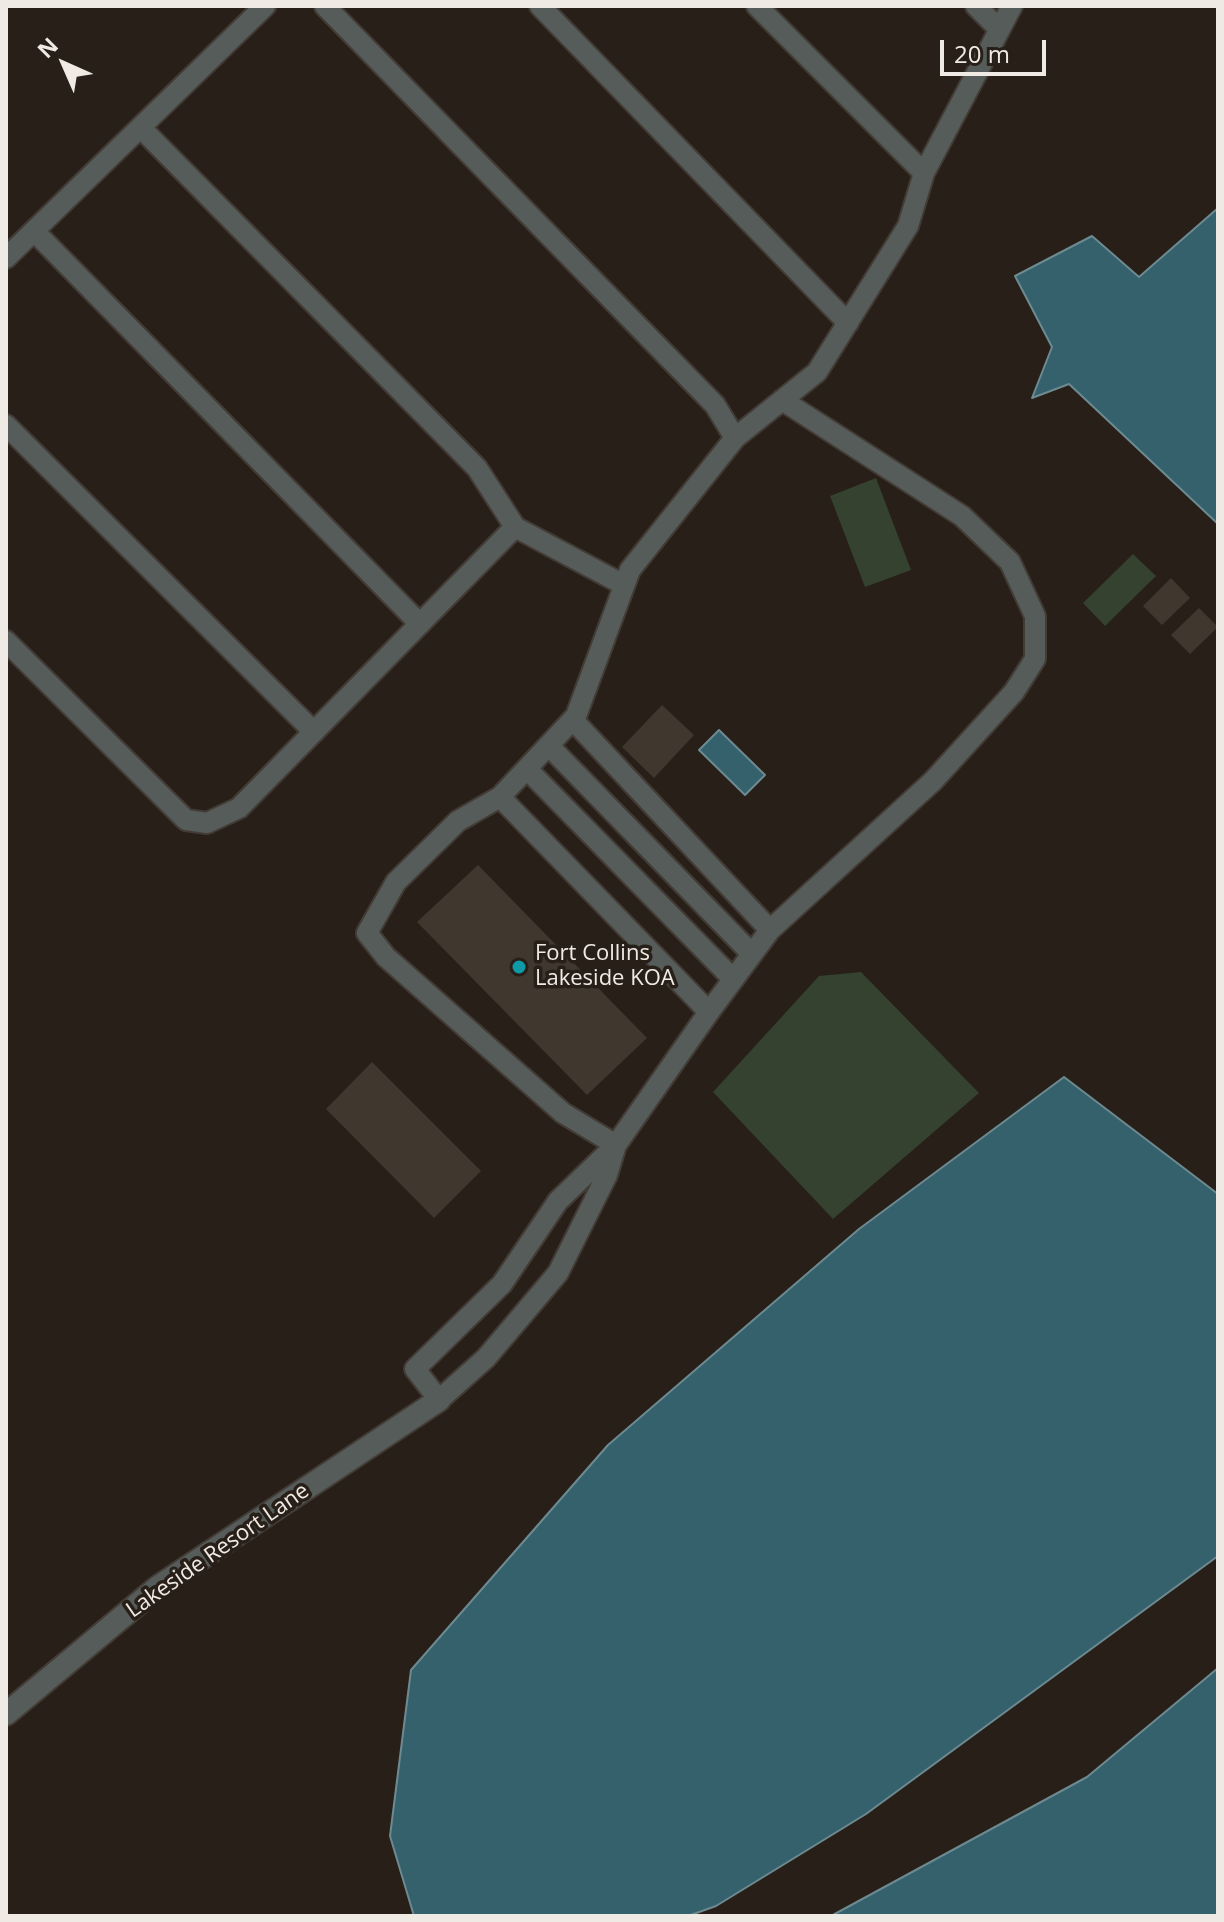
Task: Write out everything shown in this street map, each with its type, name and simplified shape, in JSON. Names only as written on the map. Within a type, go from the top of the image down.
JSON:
[{"type":"street","name":"Lakeside Resort Lane","points":[[6,1714],[158,1587],[439,1400]]},
{"type":"lane","points":[[6,258],[265,6]]},
{"type":"lane","points":[[325,6],[715,405],[735,438]]},
{"type":"lane","points":[[540,6],[848,323]]},
{"type":"lane","points":[[757,6],[924,173]]},
{"type":"lane","points":[[976,6],[999,29]]},
{"type":"lane","points":[[616,1145],[563,1113],[386,957],[367,933],[396,882],[458,821],[500,797],[573,720],[630,570],[735,438],[817,372],[908,226],[924,173],[1012,6]]},
{"type":"lane","points":[[141,128],[477,468],[515,527],[624,585]]},
{"type":"lane","points":[[34,231],[420,624]]},
{"type":"lane","points":[[616,1145],[607,1175],[558,1273],[486,1358],[439,1400],[415,1369],[502,1284],[558,1201],[616,1145],[770,930],[933,781],[1014,692],[1035,659],[1035,616],[1010,562],[962,516],[782,400]]},
{"type":"lane","points":[[6,425],[314,732]]},
{"type":"lane","points":[[6,641],[186,820],[207,823],[239,808],[515,527]]},
{"type":"lane","points":[[573,720],[770,930]]},
{"type":"lane","points":[[549,746],[752,954]]},
{"type":"lane","points":[[527,769],[733,979]]},
{"type":"lane","points":[[500,797],[709,1012]]},
{"type":"green space","points":[[876,478],[911,570],[865,587],[830,496]]},
{"type":"green space","points":[[1133,554],[1156,576],[1105,626],[1083,603]]},
{"type":"green space","points":[[861,972],[979,1093],[833,1219],[713,1092],[819,976]]},
{"type":"water","points":[[1218,208],[1218,524],[1069,384],[1032,398],[1052,347],[1015,276],[1092,236],[1139,277]]},
{"type":"water","points":[[719,730],[765,775],[745,795],[699,750]]},
{"type":"water","points":[[1064,1077],[1218,1194],[1218,1556],[866,1814],[716,1906],[688,1916],[414,1916],[390,1836],[411,1670],[608,1445],[859,1229]]},
{"type":"water","points":[[1218,1668],[1218,1916],[831,1916],[1087,1777]]},
{"type":"building","points":[[1171,578],[1190,598],[1162,625],[1143,606]]},
{"type":"building","points":[[1199,608],[1218,627],[1190,654],[1171,635]]},
{"type":"building","points":[[662,705],[694,735],[654,778],[622,747]]},
{"type":"building","name":"Fort Collins Lakeside KOA","points":[[478,865],[647,1038],[587,1095],[417,922]]},
{"type":"building","points":[[372,1062],[481,1171],[434,1218],[326,1109]]},
{"type":"place","name":"Fort Collins Lakeside KOA","points":[[519,967]]}]
